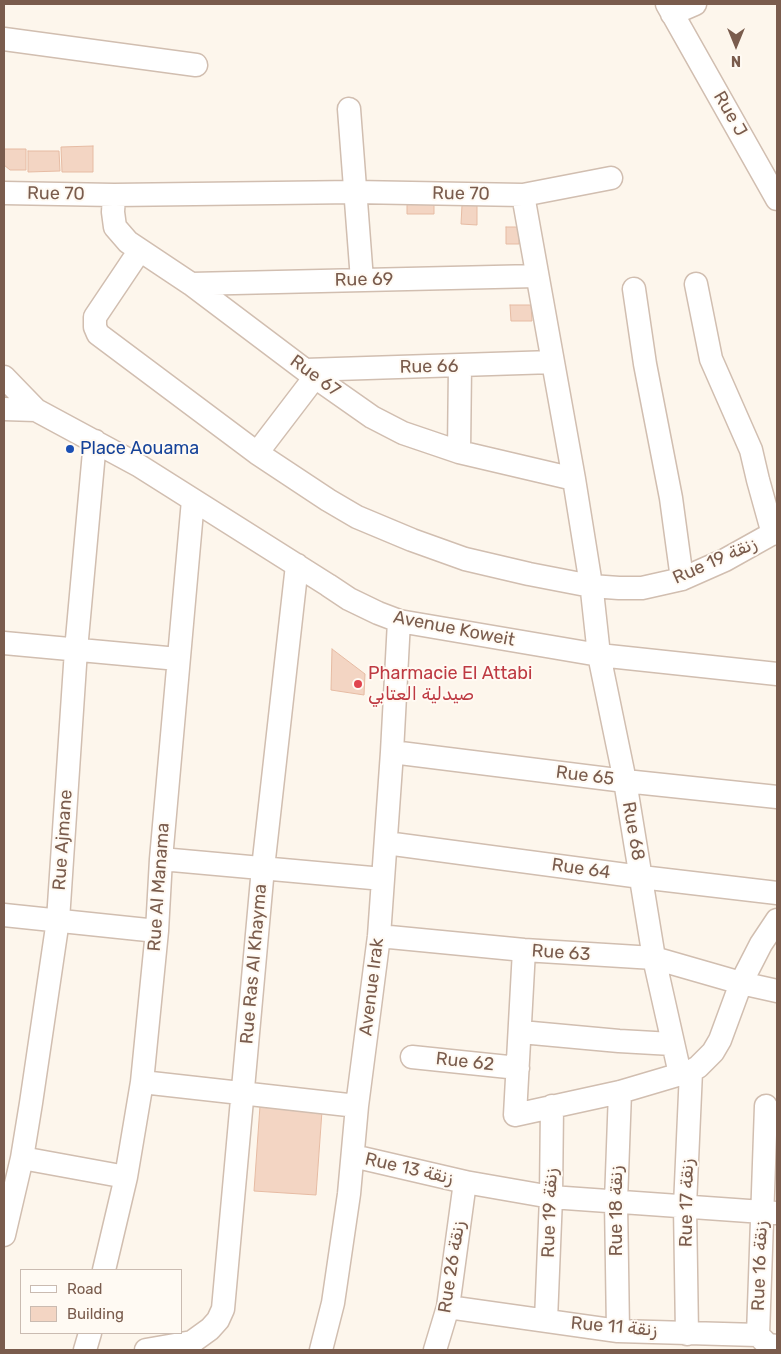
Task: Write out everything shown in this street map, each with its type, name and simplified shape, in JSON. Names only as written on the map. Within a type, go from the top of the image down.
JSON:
[{"type":"street","points":[[670,9],[695,4]]},
{"type":"street","name":"Rue J","points":[[670,9],[777,199]]},
{"type":"street","points":[[4,39],[196,65]]},
{"type":"street","points":[[349,109],[362,280]]},
{"type":"street","name":"Rue 70","points":[[4,193],[114,195],[355,192],[523,196],[611,178]]},
{"type":"street","name":"Rue 67","points":[[114,195],[113,212],[115,227],[128,242],[192,284],[310,374],[372,417],[404,434],[459,452],[574,479]]},
{"type":"street","points":[[523,196],[574,479],[591,589]]},
{"type":"street","name":"Rue 19 زنقة","points":[[140,250],[95,317],[96,331],[101,337],[257,453],[357,517],[412,540],[465,559],[591,589],[642,588],[682,579],[725,560],[775,532]]},
{"type":"street","name":"Rue 69","points":[[192,284],[537,276]]},
{"type":"street","points":[[696,284],[711,359],[751,450],[758,480],[775,532]]},
{"type":"street","points":[[634,289],[645,364],[671,498],[682,579]]},
{"type":"street","name":"Rue 66","points":[[310,374],[553,362]]},
{"type":"street","points":[[459,452],[460,366]]},
{"type":"street","points":[[257,453],[310,374]]},
{"type":"street","points":[[4,377],[36,410]]},
{"type":"street","points":[[4,408],[36,410]]},
{"type":"street","name":"Avenue Koweit","points":[[36,410],[138,465],[349,598],[378,613],[399,620],[599,655],[777,674]]},
{"type":"street","name":"Rue Ajmane","points":[[4,1235],[22,1158],[58,920],[76,650],[95,441]]},
{"type":"street","name":"Rue Al Manama","points":[[104,1269],[126,1177],[142,1082],[156,931],[160,859],[193,500]]},
{"type":"street","name":"Rue Ras Al Khayma","points":[[191,1346],[218,1320],[223,1309],[263,868],[297,565]]},
{"type":"street","name":"Rue 68","points":[[591,589],[599,655],[625,782],[654,958],[672,1044]]},
{"type":"street","name":"Avenue Irak","points":[[321,1350],[333,1302],[349,1194],[357,1106],[379,936],[399,620]]},
{"type":"street","points":[[4,643],[178,658]]},
{"type":"street","name":"Rue 65","points":[[392,752],[625,782],[777,797]]},
{"type":"street","name":"Rue 64","points":[[386,843],[777,893]]},
{"type":"street","points":[[160,859],[383,879]]},
{"type":"street","points":[[4,915],[156,931]]},
{"type":"street","points":[[524,950],[515,1115],[620,1092],[686,1073],[707,1059],[717,1046],[741,983],[761,944],[777,920]]},
{"type":"street","name":"Rue 63","points":[[379,936],[524,950],[654,958],[741,983],[777,991]]},
{"type":"street","points":[[521,1032],[619,1042],[672,1044]]},
{"type":"street","name":"Rue 17 زنقة","points":[[672,1044],[686,1073],[685,1206],[687,1334]]},
{"type":"street","name":"Rue 62","points":[[412,1057],[518,1068]]},
{"type":"street","points":[[142,1082],[357,1106]]},
{"type":"street","name":"Rue 18 زنقة","points":[[618,1331],[616,1201],[620,1092]]},
{"type":"street","name":"Rue 19 زنقة","points":[[546,1320],[551,1197],[552,1106]]},
{"type":"street","name":"Rue 16 زنقة","points":[[758,1335],[770,1212],[766,1106]]},
{"type":"street","name":"Rue 13 زنقة","points":[[353,1156],[465,1182],[551,1197],[770,1212]]},
{"type":"street","points":[[22,1158],[126,1177]]},
{"type":"street","name":"Rue 26 زنقة","points":[[442,1346],[465,1182]]},
{"type":"street","name":"Rue 11 زنقة","points":[[448,1307],[618,1331],[758,1335],[768,1345],[777,1346]]},
{"type":"street","points":[[86,1350],[90,1334]]},
{"type":"street","points":[[146,1350],[191,1346]]},
{"type":"building","points":[[93,146],[93,172],[62,172],[61,147]]},
{"type":"building","points":[[4,149],[26,149],[26,170],[10,170],[4,165]]},
{"type":"building","points":[[28,151],[59,151],[60,171],[28,172]]},
{"type":"building","points":[[434,194],[434,214],[407,214],[407,195]]},
{"type":"building","points":[[462,205],[477,205],[477,225],[461,224]]},
{"type":"building","points":[[506,227],[520,227],[519,244],[506,244]]},
{"type":"building","points":[[510,305],[531,305],[532,321],[511,321]]},
{"type":"building","points":[[332,649],[365,674],[364,695],[331,690]]},
{"type":"building","points":[[260,1106],[322,1111],[316,1195],[254,1191]]},
{"type":"place","name":"Place Aouama","points":[[70,449]]},
{"type":"place","name":"Pharmacie El Attabi صيدلية العتابي","points":[[358,684]]}]
